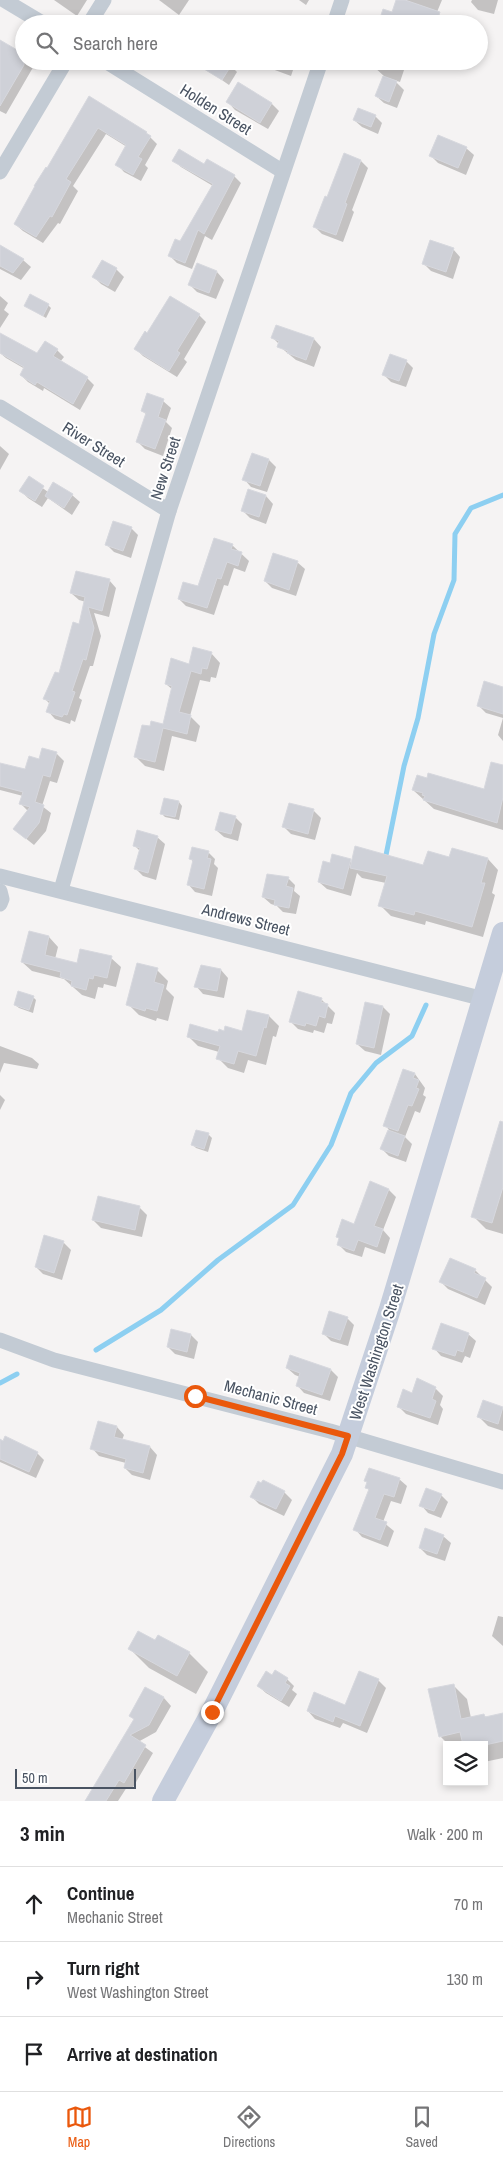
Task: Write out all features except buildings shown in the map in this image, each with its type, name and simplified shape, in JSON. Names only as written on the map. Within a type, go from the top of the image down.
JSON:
[{"type":"main road","name":"West Washington Street","points":[[163,1801],[212,1712],[342,1454],[390,1309],[503,933]]},
{"type":"street","points":[[4,0],[29,15]]},
{"type":"street","points":[[95,15],[104,0]]},
{"type":"street","points":[[337,15],[342,0]]},
{"type":"street","points":[[0,172],[61,70]]},
{"type":"street","name":"Holden Street","points":[[119,70],[282,171]]},
{"type":"street","name":"New Street","points":[[61,890],[169,511],[317,70]]},
{"type":"street","name":"River Street","points":[[0,407],[169,511]]},
{"type":"street","name":"Andrews Street","points":[[0,876],[484,999]]},
{"type":"street","points":[[0,891],[2,898],[0,904]]},
{"type":"street","name":"Mechanic Street","points":[[0,1340],[54,1360],[348,1436],[503,1482]]},
{"type":"waterway","points":[[385,860],[404,766],[418,718],[434,634],[454,580],[455,534],[471,508],[503,495]]},
{"type":"waterway","points":[[96,1350],[161,1310],[218,1260],[293,1205],[331,1145],[351,1093],[376,1063],[412,1036],[426,1005]]},
{"type":"waterway","points":[[0,1383],[17,1374]]},
{"type":"route","points":[[195,1396],[348,1436],[342,1454],[212,1712]]}]
